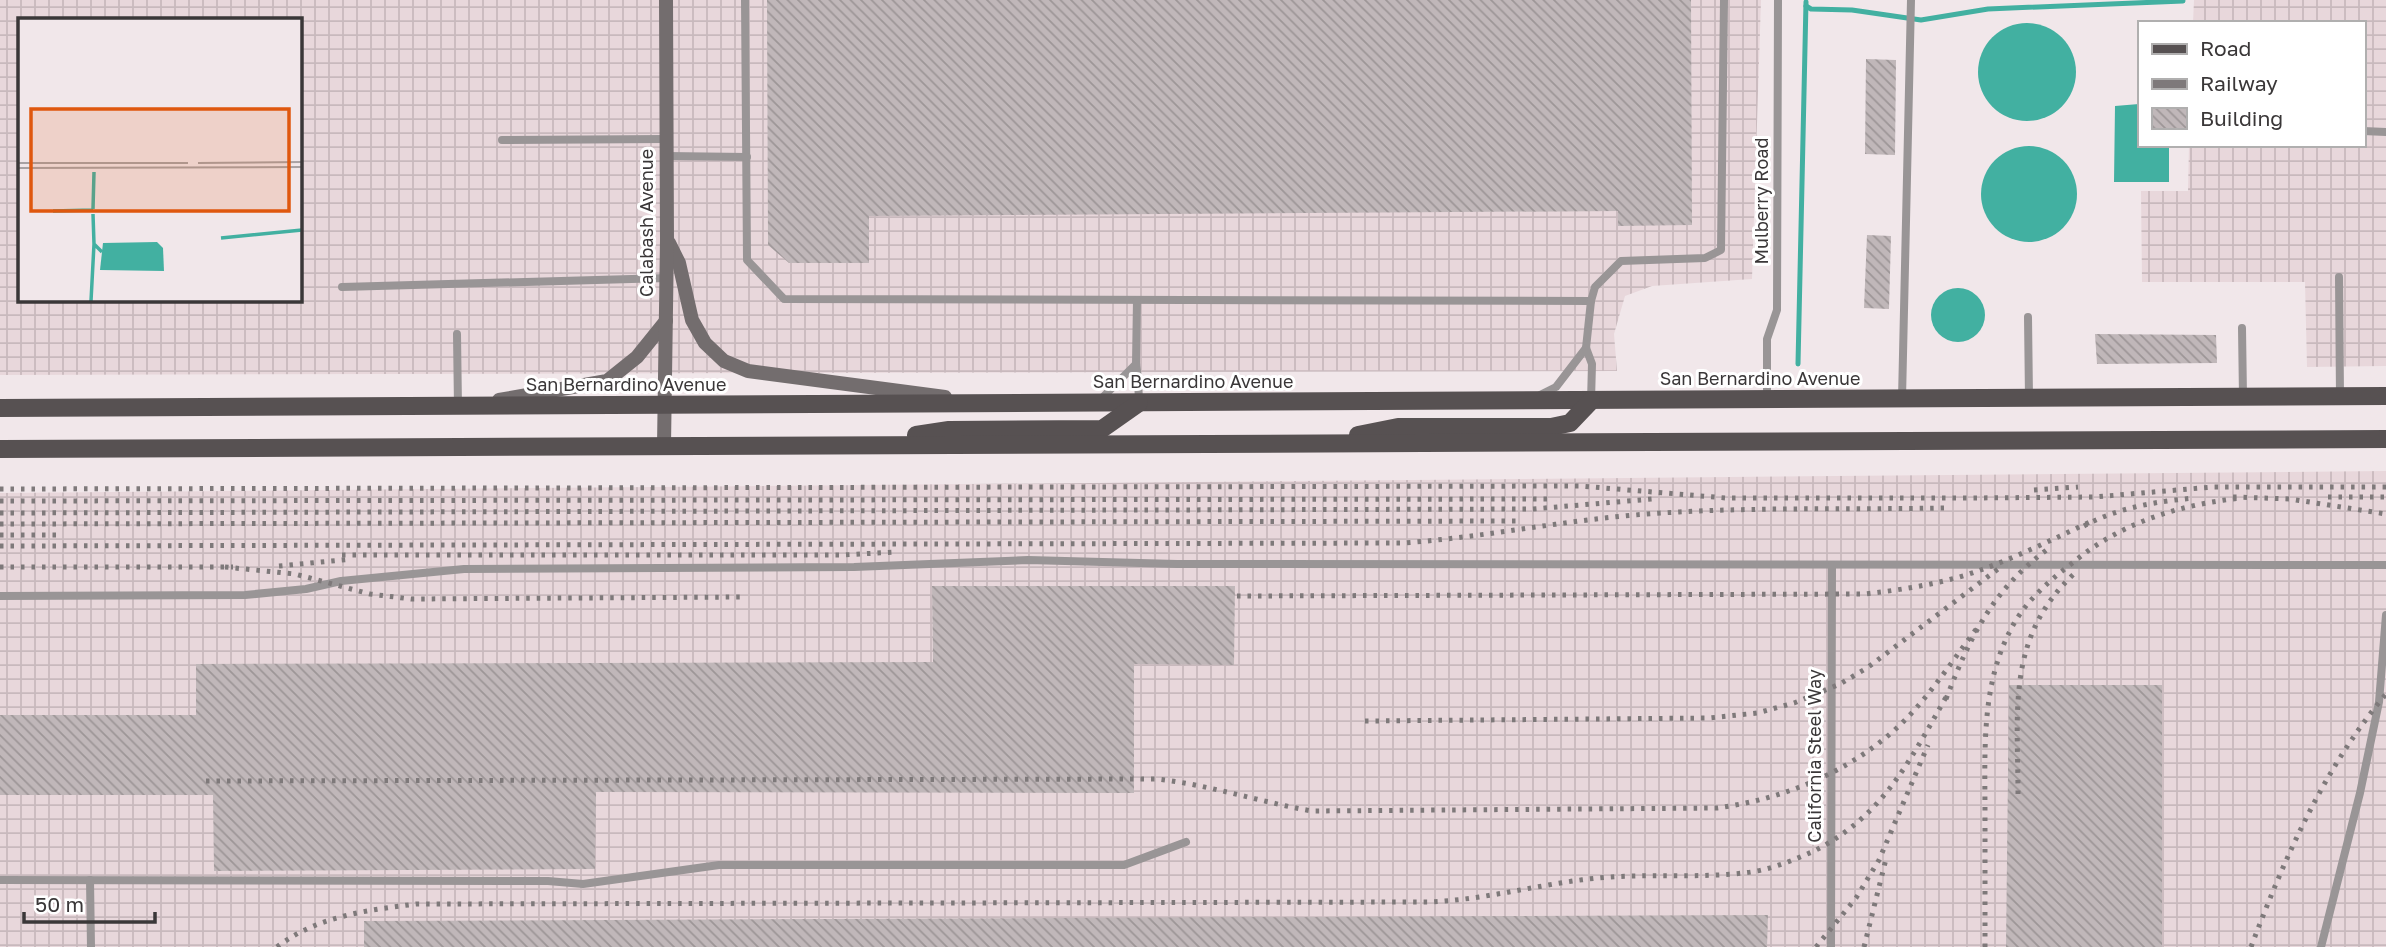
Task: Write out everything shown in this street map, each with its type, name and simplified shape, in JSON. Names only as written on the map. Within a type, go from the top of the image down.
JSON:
[{"type":"main road","name":"San Bernardino Avenue","points":[[0,408],[2386,396]]},
{"type":"main road","points":[[1317,443],[1398,427],[1551,427],[1570,423],[1591,401]]},
{"type":"main road","points":[[856,444],[949,430],[1102,429],[1139,403]]},
{"type":"main road","points":[[0,449],[2386,439]]},
{"type":"street","name":"Calabash Avenue","points":[[664,446],[667,278],[666,0]]},
{"type":"street","points":[[667,240],[679,263],[692,320],[705,343],[724,361],[748,370],[999,404]]},
{"type":"street","points":[[458,407],[607,381],[637,357],[666,321]]},
{"type":"lane","points":[[746,0],[747,260],[784,299],[1591,301]]},
{"type":"lane","points":[[1591,401],[1592,363],[1586,348],[1595,286],[1620,261],[1705,258],[1721,250],[1724,0]]},
{"type":"lane","name":"Mulberry Road","points":[[1767,400],[1767,339],[1777,310],[1778,0]]},
{"type":"lane","points":[[1902,399],[1911,0]]},
{"type":"lane","points":[[2365,131],[2386,132]]},
{"type":"lane","points":[[502,140],[666,139]]},
{"type":"lane","points":[[666,156],[747,157]]},
{"type":"lane","points":[[2339,277],[2340,397]]},
{"type":"lane","points":[[342,286],[667,278]]},
{"type":"lane","points":[[1137,300],[1136,363],[1139,403]]},
{"type":"lane","points":[[2028,317],[2029,398]]},
{"type":"lane","points":[[2242,328],[2243,397]]},
{"type":"lane","points":[[457,334],[458,407]]},
{"type":"lane","points":[[1529,401],[1556,387],[1586,348]]},
{"type":"lane","points":[[1097,404],[1136,363]]},
{"type":"lane","points":[[0,596],[245,595],[464,569],[854,567],[1028,560],[1177,564],[2386,565]]},
{"type":"lane","name":"California Steel Way","points":[[1831,947],[1832,565]]},
{"type":"lane","points":[[2321,947],[2360,793],[2379,702],[2386,615]]},
{"type":"lane","points":[[0,880],[548,881],[583,884],[719,865],[1124,865],[1186,842]]},
{"type":"lane","points":[[90,880],[92,947]]},
{"type":"shaded area","points":[[0,0],[1761,0],[1752,279],[1652,286],[1625,296],[1614,334],[1617,371],[0,375]]},
{"type":"shaded area","points":[[2194,0],[2386,0],[2386,366],[2307,367],[2305,282],[2142,282],[2141,191],[2188,191],[2189,147],[2365,147],[2365,21],[2193,21]]},
{"type":"shaded area","points":[[2027,23],[2046,27],[2062,37],[2072,53],[2076,72],[2072,91],[2062,107],[2046,117],[2027,121],[2008,117],[1992,107],[1982,91],[1978,72],[1982,53],[1992,37],[2008,27]]},
{"type":"shaded area","points":[[2138,104],[2138,147],[2169,147],[2169,182],[2114,182],[2115,106]]},
{"type":"shaded area","points":[[2029,146],[2047,149],[2063,160],[2074,176],[2077,194],[2074,212],[2063,228],[2047,239],[2029,242],[2011,239],[1995,228],[1984,212],[1981,194],[1984,176],[1995,160],[2011,149]]},
{"type":"shaded area","points":[[1963,288],[1973,292],[1981,300],[1985,315],[1981,330],[1973,338],[1953,342],[1943,338],[1935,330],[1931,310],[1935,300],[1943,292]]},
{"type":"shaded area","points":[[2386,471],[2386,947],[0,947],[0,493]]},
{"type":"building","points":[[767,0],[1691,0],[1692,225],[1618,226],[1618,211],[869,216],[869,263],[789,263],[768,245]]},
{"type":"building","points":[[1866,59],[1896,60],[1895,155],[1865,154]]},
{"type":"building","points":[[1867,235],[1891,236],[1889,309],[1864,308]]},
{"type":"building","points":[[2095,334],[2216,335],[2217,363],[2097,364]]},
{"type":"building","points":[[932,586],[1235,586],[1234,665],[1134,664],[1134,793],[596,792],[595,869],[214,871],[213,795],[0,795],[0,715],[196,715],[196,664],[933,662]]},
{"type":"building","points":[[2009,685],[2162,685],[2162,947],[2006,947]]},
{"type":"building","points":[[1768,915],[1767,947],[364,947],[364,921]]},
{"type":"waterway","points":[[1806,6],[1811,9],[1852,10],[1921,20],[1988,9],[2183,1]]},
{"type":"waterway","points":[[1798,364],[1806,2]]},
{"type":"railway","points":[[0,489],[1580,486],[1726,498],[1972,498],[2094,497],[2213,487],[2386,487]]},
{"type":"railway","points":[[2034,490],[2078,487]]},
{"type":"railway","points":[[2233,497],[2290,499],[2386,514]]},
{"type":"railway","points":[[2328,497],[2386,497]]},
{"type":"railway","points":[[2084,526],[2110,514],[2138,506],[2195,498]]},
{"type":"railway","points":[[1985,947],[1985,767],[1989,697],[2001,652],[2016,620],[2047,584],[2093,547],[2112,536],[2175,510],[2242,498]]},
{"type":"railway","points":[[0,501],[1552,499]]},
{"type":"railway","points":[[0,513],[1533,509],[1652,499]]},
{"type":"railway","points":[[0,546],[1402,543],[1664,513],[1944,508]]},
{"type":"railway","points":[[0,524],[1519,521]]},
{"type":"railway","points":[[1237,596],[1865,594],[1916,587],[1966,575],[2090,522]]},
{"type":"railway","points":[[0,535],[57,535]]},
{"type":"railway","points":[[1946,699],[1964,655],[1985,616],[2012,581],[2048,549]]},
{"type":"railway","points":[[342,555],[843,555],[895,552]]},
{"type":"railway","points":[[279,566],[352,559]]},
{"type":"railway","points":[[0,567],[233,567]]},
{"type":"railway","points":[[225,567],[295,574],[370,594],[411,599],[745,597]]},
{"type":"railway","points":[[1365,721],[1709,718],[1757,713],[1794,703],[1840,684],[1867,668],[1998,569]]},
{"type":"railway","points":[[2018,794],[2018,703],[2027,648],[2037,622],[2053,596],[2076,572]]},
{"type":"railway","points":[[206,781],[1157,779],[1312,811],[1717,808],[1767,798],[1791,790],[1815,781],[1860,757],[1911,714],[1977,628]]},
{"type":"railway","points":[[277,947],[292,936],[326,921],[361,912],[416,904],[1431,902],[1588,879],[1752,872],[1814,851],[1839,837],[1860,820],[1894,783],[1949,692]]},
{"type":"railway","points":[[2251,947],[2308,814],[2344,752],[2386,694]]},
{"type":"railway","points":[[1816,947],[1856,898],[1879,860],[1928,745]]},
{"type":"railway","points":[[1864,947],[1886,859]]}]
